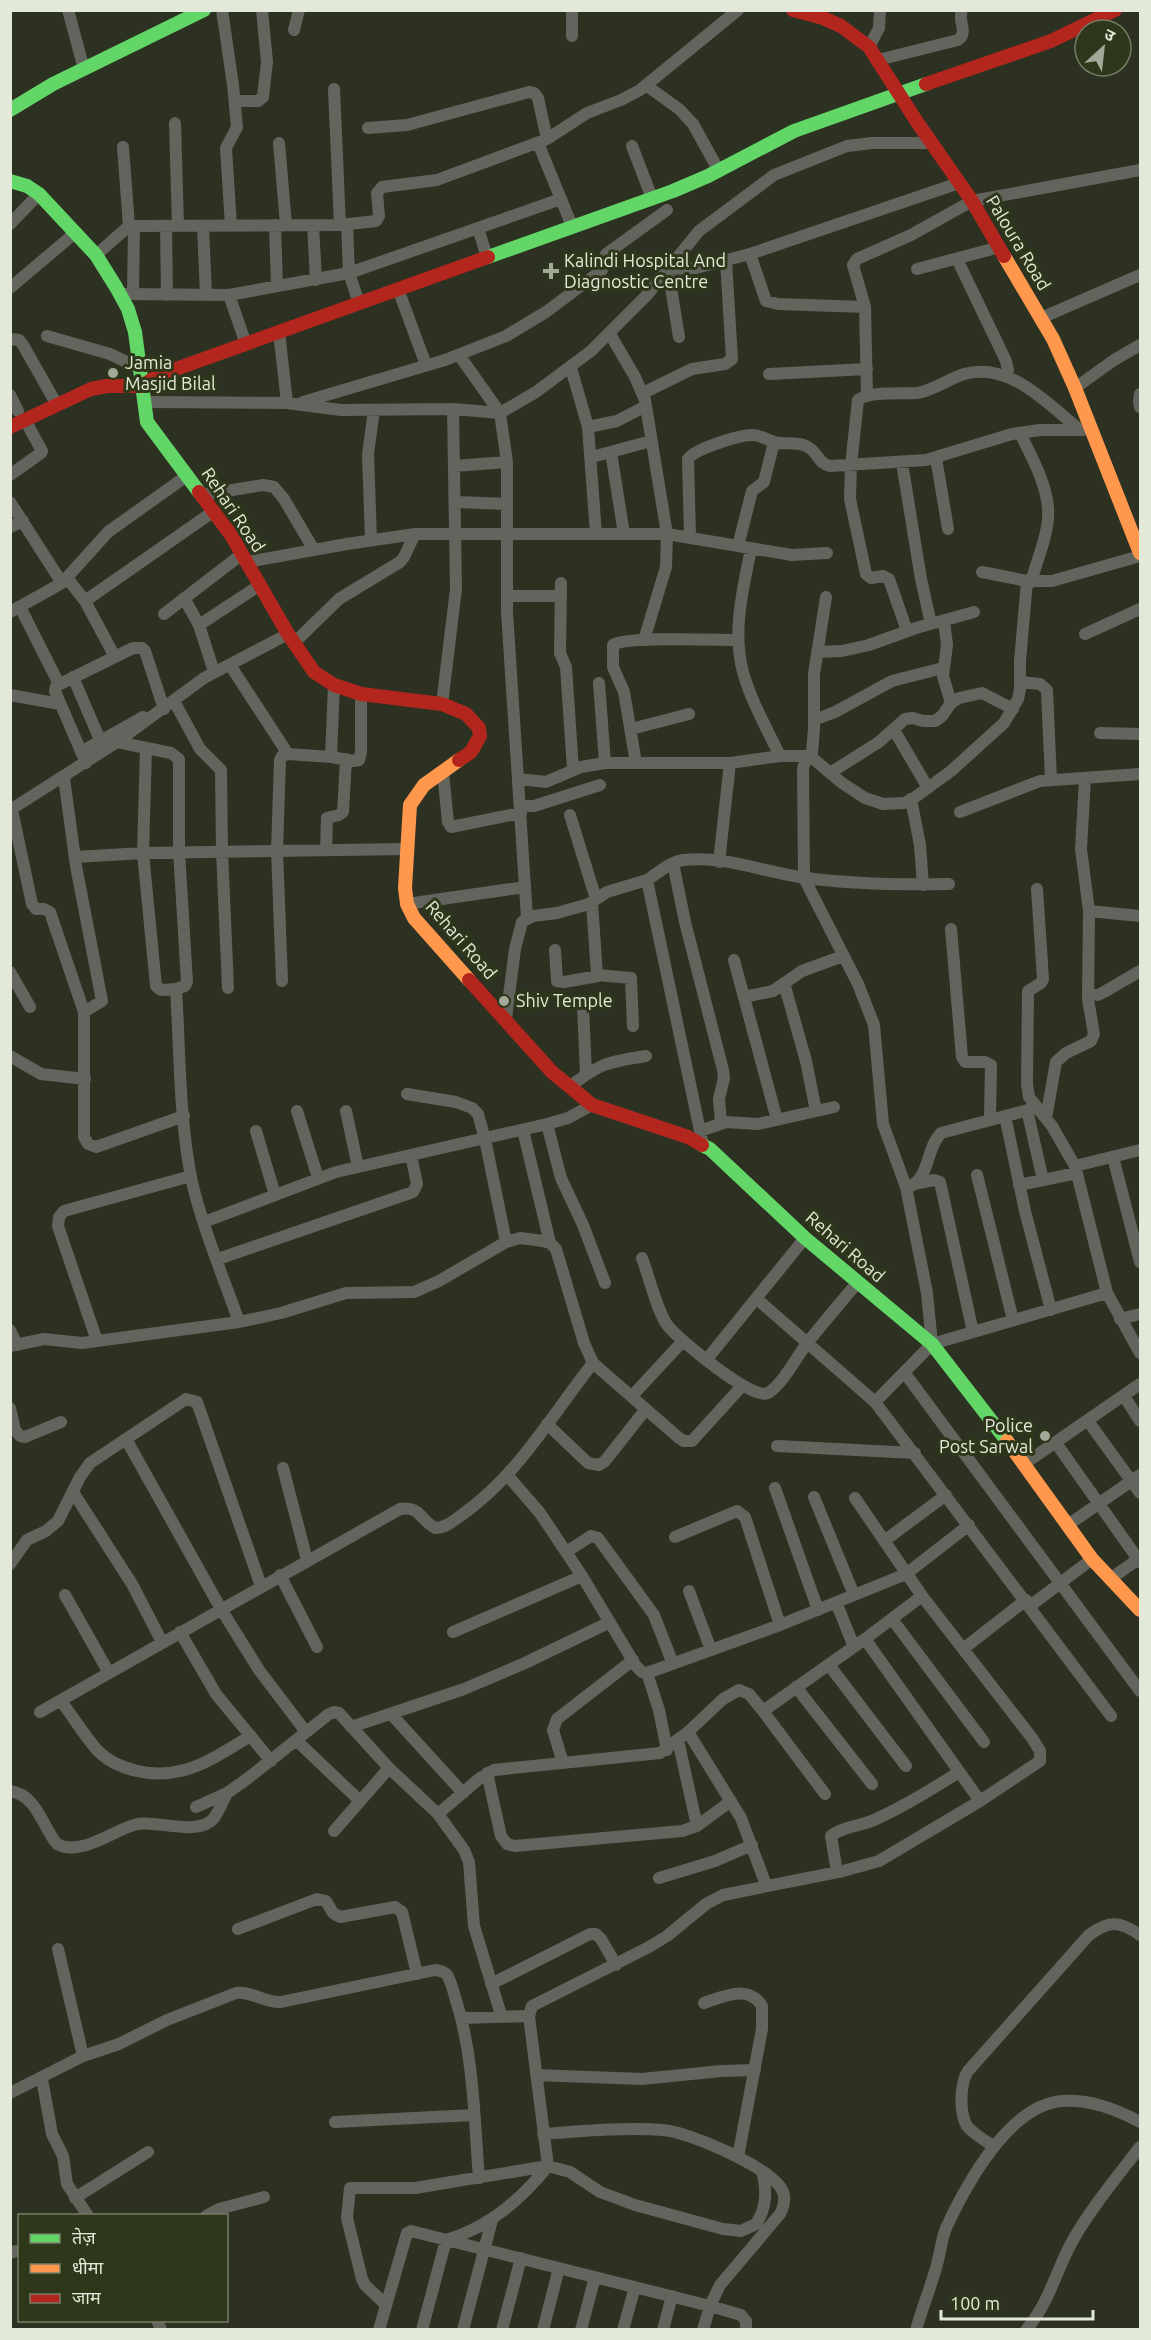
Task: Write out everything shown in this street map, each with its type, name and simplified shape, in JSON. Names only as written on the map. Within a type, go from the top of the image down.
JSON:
[{"type":"main road","points":[[11,110],[53,84],[204,10]]},
{"type":"main road","name":"Paloura Road","points":[[793,10],[823,18],[841,26],[869,47],[931,144],[972,201],[1041,318],[1075,388],[1085,430],[1140,555]]},
{"type":"main road","points":[[10,427],[21,415],[57,405],[99,387],[142,386],[159,375],[691,184],[794,132],[898,93],[1051,41],[1113,11]]},
{"type":"main road","name":"Rehari Road","points":[[10,180],[27,186],[39,194],[96,255],[127,294],[128,309],[135,332],[147,422],[214,511],[245,558],[291,639],[314,672],[334,685],[361,694],[442,704],[466,714],[475,721],[480,736],[471,752],[424,785],[410,805],[405,888],[407,904],[414,918],[552,1072],[569,1087],[592,1105],[688,1137],[702,1138],[805,1238],[933,1344],[1024,1464],[1092,1559],[1140,1610]]},
{"type":"street","points":[[68,10],[84,69]]},
{"type":"street","points":[[222,10],[235,101],[236,132],[226,151],[231,226]]},
{"type":"street","points":[[235,101],[258,100],[263,97],[267,62],[262,10]]},
{"type":"street","points":[[294,30],[299,10]]},
{"type":"street","points":[[572,10],[572,36]]},
{"type":"street","points":[[96,255],[132,226],[314,225],[376,221],[379,216],[377,193],[382,187],[437,180],[543,141],[587,113],[631,96],[647,86],[738,10]]},
{"type":"street","points":[[869,47],[879,28],[880,10]]},
{"type":"street","points":[[878,60],[958,40],[964,31],[960,16],[962,10]]},
{"type":"street","points":[[647,86],[679,109],[693,124],[719,171]]},
{"type":"street","points":[[334,89],[343,224],[349,273],[359,303]]},
{"type":"street","points":[[368,128],[407,125],[529,92],[534,93],[538,98],[543,141],[572,226]]},
{"type":"street","points":[[167,295],[175,123]]},
{"type":"street","points":[[277,286],[280,225],[279,143]]},
{"type":"street","points":[[144,402],[293,403],[341,410],[453,410],[500,413],[571,368],[610,334],[668,270],[689,241],[707,224],[765,181],[783,170],[835,150],[859,144],[931,144]]},
{"type":"street","points":[[632,146],[652,198]]},
{"type":"street","points":[[123,147],[132,226],[127,294],[229,295],[349,273],[561,199]]},
{"type":"street","points":[[867,396],[864,307],[854,265],[857,259],[911,235],[972,201],[1140,170]]},
{"type":"street","points":[[668,270],[696,268],[750,254],[960,183]]},
{"type":"street","points":[[10,224],[39,194]]},
{"type":"street","points":[[293,403],[459,355],[506,336],[546,312],[602,270],[606,255],[667,210]]},
{"type":"street","points":[[314,225],[316,280]]},
{"type":"street","points":[[203,226],[206,295]]},
{"type":"street","points":[[478,228],[487,257]]},
{"type":"street","points":[[12,284],[75,233]]},
{"type":"street","points":[[917,269],[1000,247]]},
{"type":"street","points":[[750,254],[766,301],[778,304],[864,307]]},
{"type":"street","points":[[957,259],[1006,361],[1008,370],[1005,375]]},
{"type":"street","points":[[643,393],[692,369],[729,362],[732,359],[726,261]]},
{"type":"street","points":[[668,270],[679,337]]},
{"type":"street","points":[[1041,318],[1140,275]]},
{"type":"street","points":[[398,289],[426,365]]},
{"type":"street","points":[[229,295],[246,344]]},
{"type":"street","points":[[279,332],[293,403]]},
{"type":"street","points":[[610,334],[643,393],[667,534],[666,567],[644,640]]},
{"type":"street","points":[[47,336],[110,354],[139,368]]},
{"type":"street","points":[[10,339],[19,340],[23,345],[57,405]]},
{"type":"street","points":[[1075,388],[1107,364],[1140,345]]},
{"type":"street","points":[[459,355],[500,413],[507,462],[507,596],[527,918]]},
{"type":"street","points":[[571,368],[588,427],[597,534]]},
{"type":"street","points":[[769,374],[867,369]]},
{"type":"street","points":[[907,631],[889,579],[883,576],[871,579],[866,574],[851,506],[850,465],[856,405],[860,398],[920,392],[967,374],[980,372],[1005,375],[1020,383],[1085,430]]},
{"type":"street","points":[[1140,394],[1140,407]]},
{"type":"street","points":[[10,395],[42,451],[10,475]]},
{"type":"street","points":[[588,427],[617,421],[646,406]]},
{"type":"street","points":[[371,540],[368,454],[374,410]]},
{"type":"street","points":[[442,704],[456,589],[457,534],[453,410]]},
{"type":"street","points":[[690,537],[687,464],[690,455],[751,435],[774,442],[808,446],[825,464],[850,465],[902,463],[936,458],[1020,433],[1085,430]]},
{"type":"street","points":[[519,779],[546,782],[573,770],[605,764],[730,763],[780,756],[810,756],[842,783],[874,802],[895,804],[911,799],[928,788],[998,730],[1013,709],[1021,682],[1020,661],[1029,581],[1047,525],[1048,508],[1040,480],[1020,433]]},
{"type":"street","points":[[592,457],[651,441]]},
{"type":"street","points":[[738,546],[752,491],[764,482],[774,442]]},
{"type":"street","points":[[611,452],[624,534]]},
{"type":"street","points":[[936,458],[948,529]]},
{"type":"street","points":[[454,466],[507,462]]},
{"type":"street","points":[[902,463],[921,579],[947,645],[943,676],[951,702]]},
{"type":"street","points":[[59,684],[15,609],[65,580],[108,532],[188,475]]},
{"type":"street","points":[[202,495],[263,485],[274,487],[314,550]]},
{"type":"street","points":[[10,502],[65,580],[85,601],[115,657]]},
{"type":"street","points":[[456,502],[507,504]]},
{"type":"street","points":[[85,601],[214,511]]},
{"type":"street","points":[[10,527],[23,521]]},
{"type":"street","points":[[84,757],[117,742],[214,672],[291,639],[339,599],[400,562],[415,534]]},
{"type":"street","points":[[164,614],[245,558],[415,534],[667,534],[792,555],[827,553]]},
{"type":"street","points":[[751,549],[739,611],[738,640],[748,687],[780,756]]},
{"type":"street","points":[[982,572],[1029,581],[1068,578],[1140,555]]},
{"type":"street","points":[[198,625],[260,585]]},
{"type":"street","points":[[507,596],[561,589],[560,653],[566,667],[573,770]]},
{"type":"street","points":[[826,597],[813,681],[814,720],[810,756],[803,768],[804,878],[865,1000],[874,1025],[883,1124],[910,1186],[933,1344]]},
{"type":"street","points":[[184,598],[198,625],[214,672]]},
{"type":"street","points":[[1085,634],[1140,609]]},
{"type":"street","points":[[817,652],[856,649],[907,631],[974,612]]},
{"type":"street","points":[[636,763],[624,692],[613,668],[612,650],[617,642],[738,640]]},
{"type":"street","points":[[84,757],[54,688],[59,684],[133,648],[142,648],[145,651],[160,711]]},
{"type":"street","points":[[230,665],[288,754]]},
{"type":"street","points":[[814,720],[835,712],[892,681],[943,668]]},
{"type":"street","points":[[73,677],[100,740]]},
{"type":"street","points":[[1021,682],[1040,684],[1047,690],[1051,780]]},
{"type":"street","points":[[599,683],[605,764]]},
{"type":"street","points":[[331,757],[334,685]]},
{"type":"street","points":[[830,773],[879,742],[908,718],[934,721],[942,716],[951,702],[959,698],[982,693],[1013,709]]},
{"type":"street","points":[[282,981],[277,850],[278,767],[282,756],[288,754],[354,761],[361,757],[361,694]]},
{"type":"street","points":[[10,695],[60,704]]},
{"type":"street","points":[[174,701],[200,749],[221,770],[228,988]]},
{"type":"street","points":[[160,711],[136,719],[100,740],[64,778],[11,810],[32,904],[36,909],[50,912],[84,1012],[84,1137],[92,1147],[96,1147],[184,1116]]},
{"type":"street","points":[[630,729],[689,714]]},
{"type":"street","points":[[894,730],[928,788]]},
{"type":"street","points":[[1100,733],[1140,734]]},
{"type":"street","points":[[117,742],[171,753],[179,759],[179,851],[187,982],[185,986],[176,989],[160,990],[156,986],[143,853],[146,748]]},
{"type":"street","points":[[326,850],[327,818],[339,816],[343,812],[346,759]]},
{"type":"street","points":[[719,862],[730,763]]},
{"type":"street","points":[[443,772],[448,822],[451,827],[546,803],[600,785]]},
{"type":"street","points":[[960,812],[1028,785],[1051,780],[1140,774]]},
{"type":"street","points":[[64,778],[75,857],[102,1001],[84,1012]]},
{"type":"street","points":[[1046,1118],[1056,1062],[1066,1053],[1091,1041],[1094,1034],[1088,999],[1089,911],[1081,849],[1085,779]]},
{"type":"street","points":[[911,799],[920,845],[924,885]]},
{"type":"street","points":[[570,815],[594,901],[598,976]]},
{"type":"street","points":[[75,857],[179,851],[407,849]]},
{"type":"street","points":[[506,1019],[519,928],[527,918],[557,913],[594,901],[607,892],[647,880],[673,863],[687,860],[719,862],[804,878],[891,885],[949,884]]},
{"type":"street","points":[[673,863],[685,922],[723,1070],[718,1099],[721,1123]]},
{"type":"street","points":[[647,880],[702,1138],[721,1123],[733,1121],[752,1125],[834,1107]]},
{"type":"street","points":[[407,904],[525,887]]},
{"type":"street","points":[[1037,889],[1043,978],[1028,991],[1027,1084],[1043,1180]]},
{"type":"street","points":[[1089,911],[1140,916]]},
{"type":"street","points":[[951,929],[962,1058],[965,1062],[985,1062],[991,1065],[990,1119]]},
{"type":"street","points":[[555,950],[557,981],[564,982],[598,976],[631,978],[633,1026]]},
{"type":"street","points":[[744,997],[773,991],[811,967],[843,956]]},
{"type":"street","points":[[734,960],[777,1120]]},
{"type":"street","points":[[1089,993],[1098,995],[1140,971]]},
{"type":"street","points":[[10,972],[30,1007]]},
{"type":"street","points":[[784,982],[807,1061],[816,1111]]},
{"type":"street","points":[[176,989],[184,1116],[191,1176],[204,1222],[239,1322]]},
{"type":"street","points":[[583,1007],[586,1074]]},
{"type":"street","points":[[10,1056],[41,1074],[85,1079]]},
{"type":"street","points":[[569,1087],[609,1061],[646,1056]]},
{"type":"street","points":[[407,1094],[456,1102],[472,1108],[478,1114],[506,1242]]},
{"type":"street","points":[[204,1222],[318,1178],[547,1124],[568,1118],[592,1105]]},
{"type":"street","points":[[910,1186],[921,1177],[933,1144],[941,1133],[1031,1109],[1046,1118],[1076,1169],[1107,1293],[1140,1353]]},
{"type":"street","points":[[297,1111],[318,1178]]},
{"type":"street","points":[[346,1111],[358,1167]]},
{"type":"street","points":[[1005,1116],[1019,1185],[1052,1310]]},
{"type":"street","points":[[547,1124],[561,1178],[605,1283]]},
{"type":"street","points":[[523,1130],[550,1243],[559,1257],[584,1343],[593,1363],[684,1441],[692,1441],[742,1386]]},
{"type":"street","points":[[256,1131],[275,1195]]},
{"type":"street","points":[[1019,1185],[1043,1180],[1140,1150]]},
{"type":"street","points":[[218,1259],[413,1192],[417,1184],[411,1155]]},
{"type":"street","points":[[1113,1157],[1140,1261]]},
{"type":"street","points":[[977,1175],[1013,1320]]},
{"type":"street","points":[[97,1341],[58,1226],[59,1217],[64,1211],[191,1176]]},
{"type":"street","points":[[910,1186],[934,1180],[940,1182],[973,1332]]},
{"type":"street","points":[[10,1330],[14,1346],[44,1340],[97,1341],[239,1322],[281,1313],[346,1293],[414,1292],[439,1281],[506,1242],[520,1238],[535,1238],[550,1243]]},
{"type":"street","points":[[707,1359],[805,1238]]},
{"type":"street","points":[[642,1258],[664,1319],[683,1341],[742,1386],[765,1395],[770,1392],[858,1282]]},
{"type":"street","points":[[875,1402],[933,1344],[1107,1293]]},
{"type":"street","points":[[757,1299],[875,1402],[1111,1716]]},
{"type":"street","points":[[1120,1318],[1140,1314]]},
{"type":"street","points":[[632,1396],[683,1341]]},
{"type":"street","points":[[40,1712],[400,1509],[416,1510],[435,1528],[446,1526],[477,1504],[508,1476],[593,1363]]},
{"type":"street","points":[[904,1372],[1140,1691]]},
{"type":"street","points":[[1024,1464],[1140,1384]]},
{"type":"street","points":[[1124,1396],[1140,1421]]},
{"type":"street","points":[[10,1564],[27,1540],[46,1532],[58,1521],[84,1469],[90,1463],[186,1399],[197,1402],[261,1586]]},
{"type":"street","points":[[10,1408],[15,1430],[20,1436],[25,1437],[61,1422]]},
{"type":"street","points":[[547,1424],[588,1463],[599,1465],[646,1409]]},
{"type":"street","points":[[1088,1421],[1136,1478],[1140,1493]]},
{"type":"street","points":[[126,1439],[221,1609],[301,1736],[360,1801]]},
{"type":"street","points":[[1056,1443],[1140,1560],[1110,1580]]},
{"type":"street","points":[[777,1446],[915,1453]]},
{"type":"street","points":[[283,1468],[307,1560]]},
{"type":"street","points":[[508,1476],[531,1500],[582,1576],[638,1669],[646,1673],[659,1710],[667,1750]]},
{"type":"street","points":[[1068,1525],[1136,1478]]},
{"type":"street","points":[[775,1488],[818,1610]]},
{"type":"street","points":[[73,1492],[132,1584],[162,1642]]},
{"type":"street","points":[[884,1540],[945,1495]]},
{"type":"street","points":[[814,1497],[854,1595]]},
{"type":"street","points":[[446,2240],[470,2233],[492,2220],[528,2189],[548,2166],[529,2016],[532,2006],[616,1965],[667,1936],[714,1899],[733,1891],[837,1872],[879,1860],[980,1801],[1040,1761],[1041,1756],[1032,1738],[922,1596],[855,1498]]},
{"type":"street","points":[[675,1537],[737,1511],[741,1513],[745,1517],[780,1625]]},
{"type":"street","points":[[646,1673],[780,1625],[906,1574],[969,1526]]},
{"type":"street","points":[[566,1552],[591,1536],[598,1538],[654,1616],[673,1664]]},
{"type":"street","points":[[963,1649],[1092,1559]]},
{"type":"street","points":[[280,1575],[317,1647]]},
{"type":"street","points":[[453,1632],[582,1576]]},
{"type":"street","points":[[689,1591],[711,1650]]},
{"type":"street","points":[[65,1595],[109,1673]]},
{"type":"street","points":[[763,1711],[922,1596]]},
{"type":"street","points":[[836,1602],[854,1647]]},
{"type":"street","points":[[892,1619],[984,1742]]},
{"type":"street","points":[[351,1727],[504,1673],[610,1622]]},
{"type":"street","points":[[180,1632],[208,1683],[271,1761]]},
{"type":"street","points":[[865,1639],[980,1801]]},
{"type":"street","points":[[563,1763],[553,1730],[558,1719],[633,1660]]},
{"type":"street","points":[[829,1665],[906,1766]]},
{"type":"street","points":[[796,1687],[872,1784]]},
{"type":"street","points":[[438,1814],[487,1773],[502,1769],[653,1755],[667,1750],[723,1699],[739,1690],[749,1694],[825,1794]]},
{"type":"street","points":[[61,1701],[98,1750],[115,1763],[141,1772],[180,1772],[251,1736]]},
{"type":"street","points":[[196,1807],[227,1793],[334,1712],[342,1716],[390,1768],[438,1814],[466,1854],[474,1926],[501,2015]]},
{"type":"street","points":[[392,1714],[463,1793]]},
{"type":"street","points":[[683,1736],[731,1801],[752,1845],[766,1885]]},
{"type":"street","points":[[683,1736],[697,1826]]},
{"type":"street","points":[[334,1831],[390,1768]]},
{"type":"street","points":[[837,1872],[831,1836],[881,1817],[959,1772]]},
{"type":"street","points":[[487,1773],[501,1836],[507,1844],[515,1846],[667,1834],[697,1826],[731,1801]]},
{"type":"street","points":[[10,1791],[20,1793],[32,1802],[57,1844],[70,1847],[87,1844],[144,1822],[178,1827],[206,1824],[215,1816],[227,1793]]},
{"type":"street","points":[[659,1878],[715,1861],[752,1845]]},
{"type":"street","points":[[238,1929],[317,1899],[326,1901],[333,1913],[340,1917],[395,1906],[402,1912],[417,1974]]},
{"type":"street","points":[[993,2146],[968,2128],[964,2120],[962,2082],[968,2071],[1089,1935],[1099,1928],[1116,1924],[1125,1925],[1140,1935]]},
{"type":"street","points":[[491,1984],[590,1934],[596,1934],[601,1939],[616,1965]]},
{"type":"street","points":[[58,1949],[84,2056]]},
{"type":"street","points":[[10,2093],[84,2056],[113,2046],[167,2020],[236,1993],[248,1993],[265,2001],[281,2002],[435,1970],[446,1974],[462,2018],[469,2065],[479,2178]]},
{"type":"street","points":[[704,2003],[735,1993],[749,1994],[759,2001],[764,2014],[738,2157]]},
{"type":"street","points":[[462,2018],[501,2015],[529,2016]]},
{"type":"street","points":[[536,2075],[642,2079],[755,2070]]},
{"type":"street","points":[[42,2079],[52,2134],[63,2156],[67,2184],[87,2214]]},
{"type":"street","points":[[916,2330],[946,2229],[993,2146],[1006,2131],[1040,2108],[1061,2101],[1101,2105],[1140,2122]]},
{"type":"street","points":[[335,2122],[474,2115]]},
{"type":"street","points":[[543,2134],[662,2129],[688,2135],[738,2157],[762,2171],[782,2190],[784,2206],[780,2214],[720,2284],[703,2330]]},
{"type":"street","points":[[1026,2330],[1048,2298],[1068,2251],[1087,2218],[1140,2146]]},
{"type":"street","points":[[75,2198],[148,2152]]},
{"type":"street","points":[[386,2305],[365,2286],[362,2279],[347,2218],[350,2188],[416,2188],[548,2166],[570,2172],[600,2192],[635,2205],[723,2229],[741,2231],[756,2224],[763,2208],[767,2194],[762,2171]]},
{"type":"street","points":[[210,2214],[219,2209],[264,2197]]},
{"type":"street","points":[[463,2330],[492,2220]]},
{"type":"street","points":[[379,2330],[409,2232],[521,2258],[741,2315],[746,2321],[746,2330]]},
{"type":"street","points":[[422,2330],[446,2240]]},
{"type":"street","points":[[502,2330],[521,2258]]},
{"type":"street","points":[[543,2330],[559,2268]]},
{"type":"street","points":[[581,2330],[595,2277]]},
{"type":"street","points":[[623,2330],[635,2287]]},
{"type":"street","points":[[663,2330],[672,2296]]},
{"type":"traffic: fast","points":[[10,110],[53,84],[204,10]]},
{"type":"traffic: fast","points":[[488,257],[673,191],[708,176],[794,131],[926,84]]},
{"type":"traffic: fast","points":[[10,181],[27,186],[39,194],[96,255],[116,287],[128,309],[135,332],[147,422],[199,492]]},
{"type":"traffic: fast","points":[[702,1145],[710,1149],[805,1238],[932,1344],[1007,1441]]},
{"type":"traffic: slow","points":[[1004,256],[1053,339],[1075,388],[1140,553]]},
{"type":"traffic: slow","points":[[459,760],[424,785],[410,805],[405,888],[407,904],[414,918],[469,980]]},
{"type":"traffic: slow","points":[[1007,1441],[1092,1559],[1140,1610]]},
{"type":"traffic: jam","points":[[793,10],[823,18],[841,26],[869,47],[972,201],[1004,256]]},
{"type":"traffic: jam","points":[[926,84],[1051,41],[1115,10]]},
{"type":"traffic: jam","points":[[10,427],[91,389],[107,386],[142,386],[159,375],[488,257]]},
{"type":"traffic: jam","points":[[199,492],[231,535],[288,634],[314,672],[334,685],[361,694],[442,704],[466,714],[479,728],[480,736],[471,752],[459,760]]},
{"type":"traffic: jam","points":[[469,980],[552,1072],[592,1105],[688,1137],[702,1145]]},
{"type":"place","name":"Kalindi Hospital And Diagnostic Centre","points":[[551,271]]},
{"type":"place","name":"Jamia Masjid Bilal","points":[[113,373]]},
{"type":"place","name":"Shiv Temple","points":[[504,1001]]},
{"type":"place","name":"Police Post Sarwal","points":[[1045,1436]]}]
